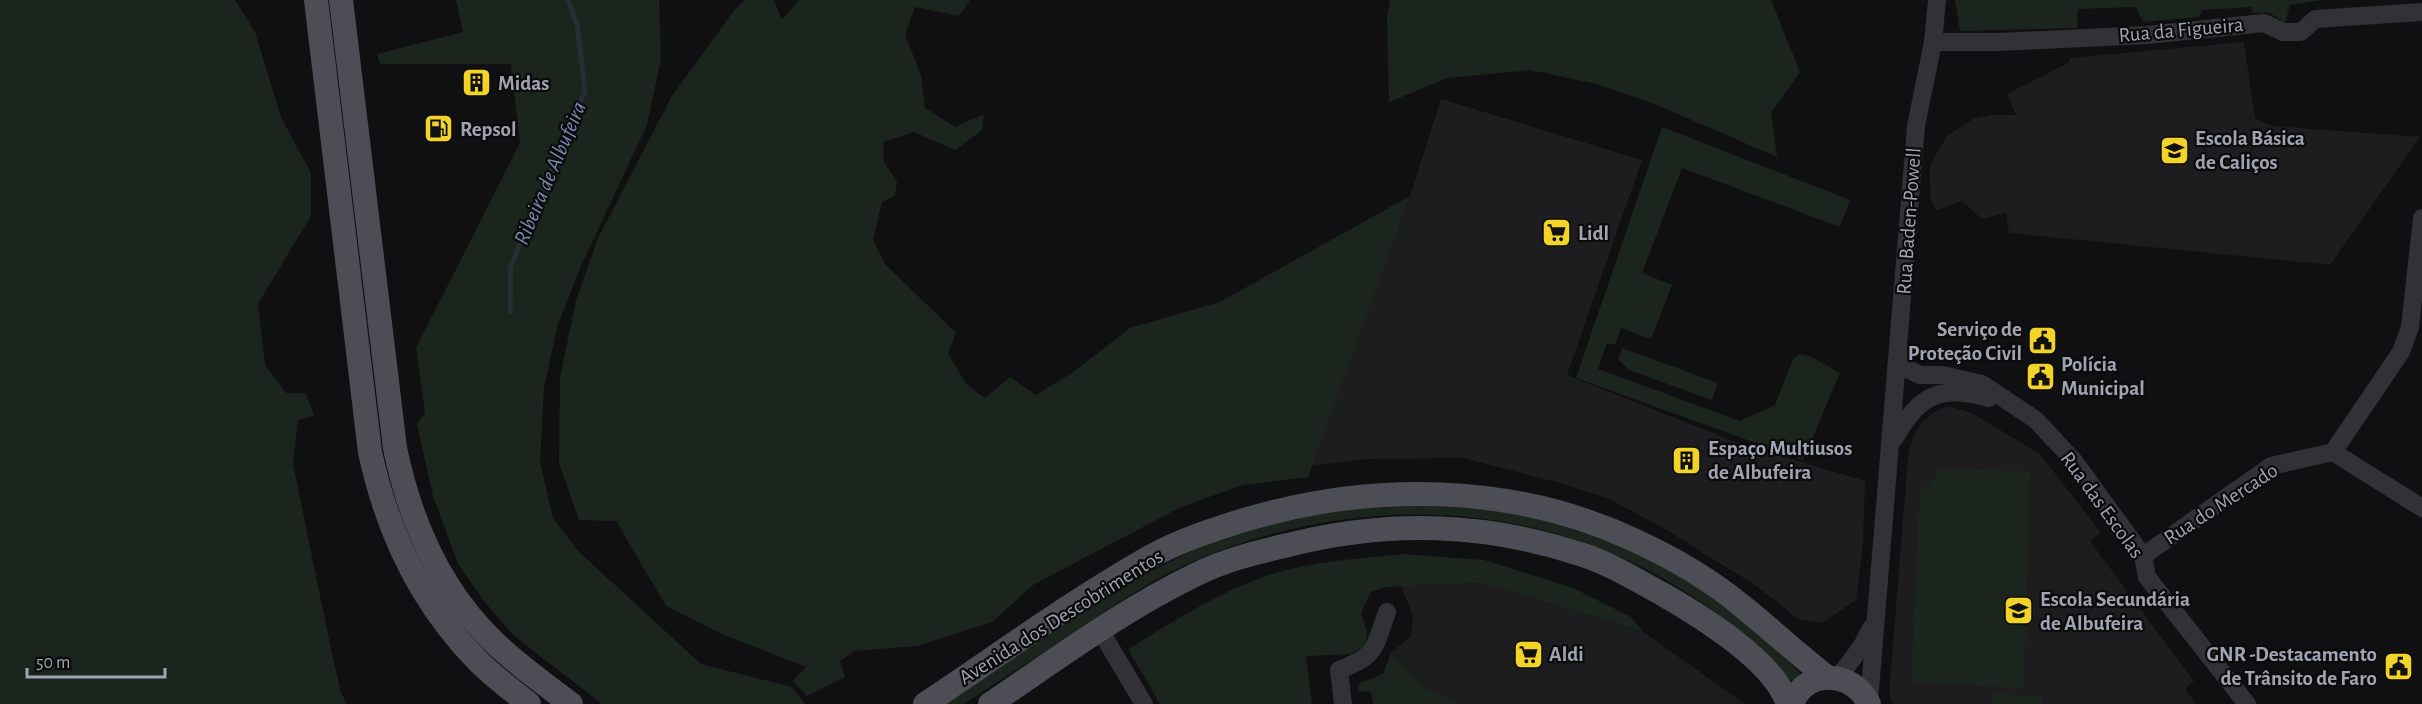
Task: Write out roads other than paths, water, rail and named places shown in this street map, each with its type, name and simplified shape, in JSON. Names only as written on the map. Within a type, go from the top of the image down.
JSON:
[{"type":"main road","points":[[316,0],[370,452],[384,513],[412,574],[448,627],[478,661],[530,704]]},
{"type":"main road","points":[[341,0],[395,448],[408,505],[434,562],[468,611],[496,644],[571,704]]},
{"type":"main road","name":"Avenida dos Descobrimentos","points":[[925,704],[1151,556],[1217,528],[1288,507],[1364,495],[1444,494],[1521,503],[1570,516],[1634,540],[1698,575],[1740,604],[1833,677],[1856,686],[1869,703]]},
{"type":"main road","name":"Avenida dos Descobrimentos","points":[[990,704],[1100,630],[1198,573],[1266,550],[1336,533],[1392,527],[1449,528],[1514,538],[1584,555],[1631,577],[1695,613],[1751,657],[1777,683],[1790,704]]},
{"type":"main road","points":[[1790,704],[1808,684],[1833,677]]},
{"type":"street","name":"Rua Baden-Powell","points":[[1869,703],[1873,624],[1896,395],[1916,126],[1934,42],[1937,0]]},
{"type":"street","name":"Rua da Figueira","points":[[1934,42],[1999,42],[2147,35],[2264,23],[2283,32],[2301,32],[2315,20],[2422,12]]},
{"type":"street","points":[[2422,218],[2410,327],[2401,352],[2332,452],[2422,508]]},
{"type":"street","points":[[1899,349],[1905,368],[1920,375]]},
{"type":"street","points":[[1891,445],[1915,406],[1896,395],[1904,385],[1920,375]]},
{"type":"street","name":"Rua das Escolas","points":[[1920,375],[1943,375],[1982,384],[2036,420],[2074,462],[2143,556],[2147,577],[2247,704]]},
{"type":"street","name":"Rua das Escolas","points":[[1915,406],[1941,393],[1976,394],[2010,404]]},
{"type":"street","name":"Rua do Mercado","points":[[2143,556],[2271,466],[2332,452]]},
{"type":"street","points":[[1343,704],[1339,670],[1361,662],[1373,652],[1387,612]]},
{"type":"street","name":"Rua Baden-Powell","points":[[1833,677],[1862,646],[1873,624]]},
{"type":"street","points":[[1100,630],[1144,704]]},
{"type":"waterway","name":"Ribeira de Albufeira","points":[[510,312],[511,266],[585,91],[577,24],[568,0]]},
{"type":"place","name":"Midas","points":[[477,83]]},
{"type":"place","name":"Repsol","points":[[439,129]]},
{"type":"place","name":"Escola Básica de Caliços","points":[[2174,150]]},
{"type":"place","name":"Lidl","points":[[1557,233]]},
{"type":"place","name":"Serviço de Proteção Civil","points":[[2043,341]]},
{"type":"place","name":"Polícia Municipal","points":[[2040,376]]},
{"type":"place","name":"Espaço Multiusos de Albufeira","points":[[1687,460]]},
{"type":"place","name":"Escola Secundária de Albufeira","points":[[2019,611]]},
{"type":"place","name":"Aldi","points":[[1528,654]]},
{"type":"place","name":"GNR -Destacamento de Trânsito de Faro","points":[[2398,666]]}]
